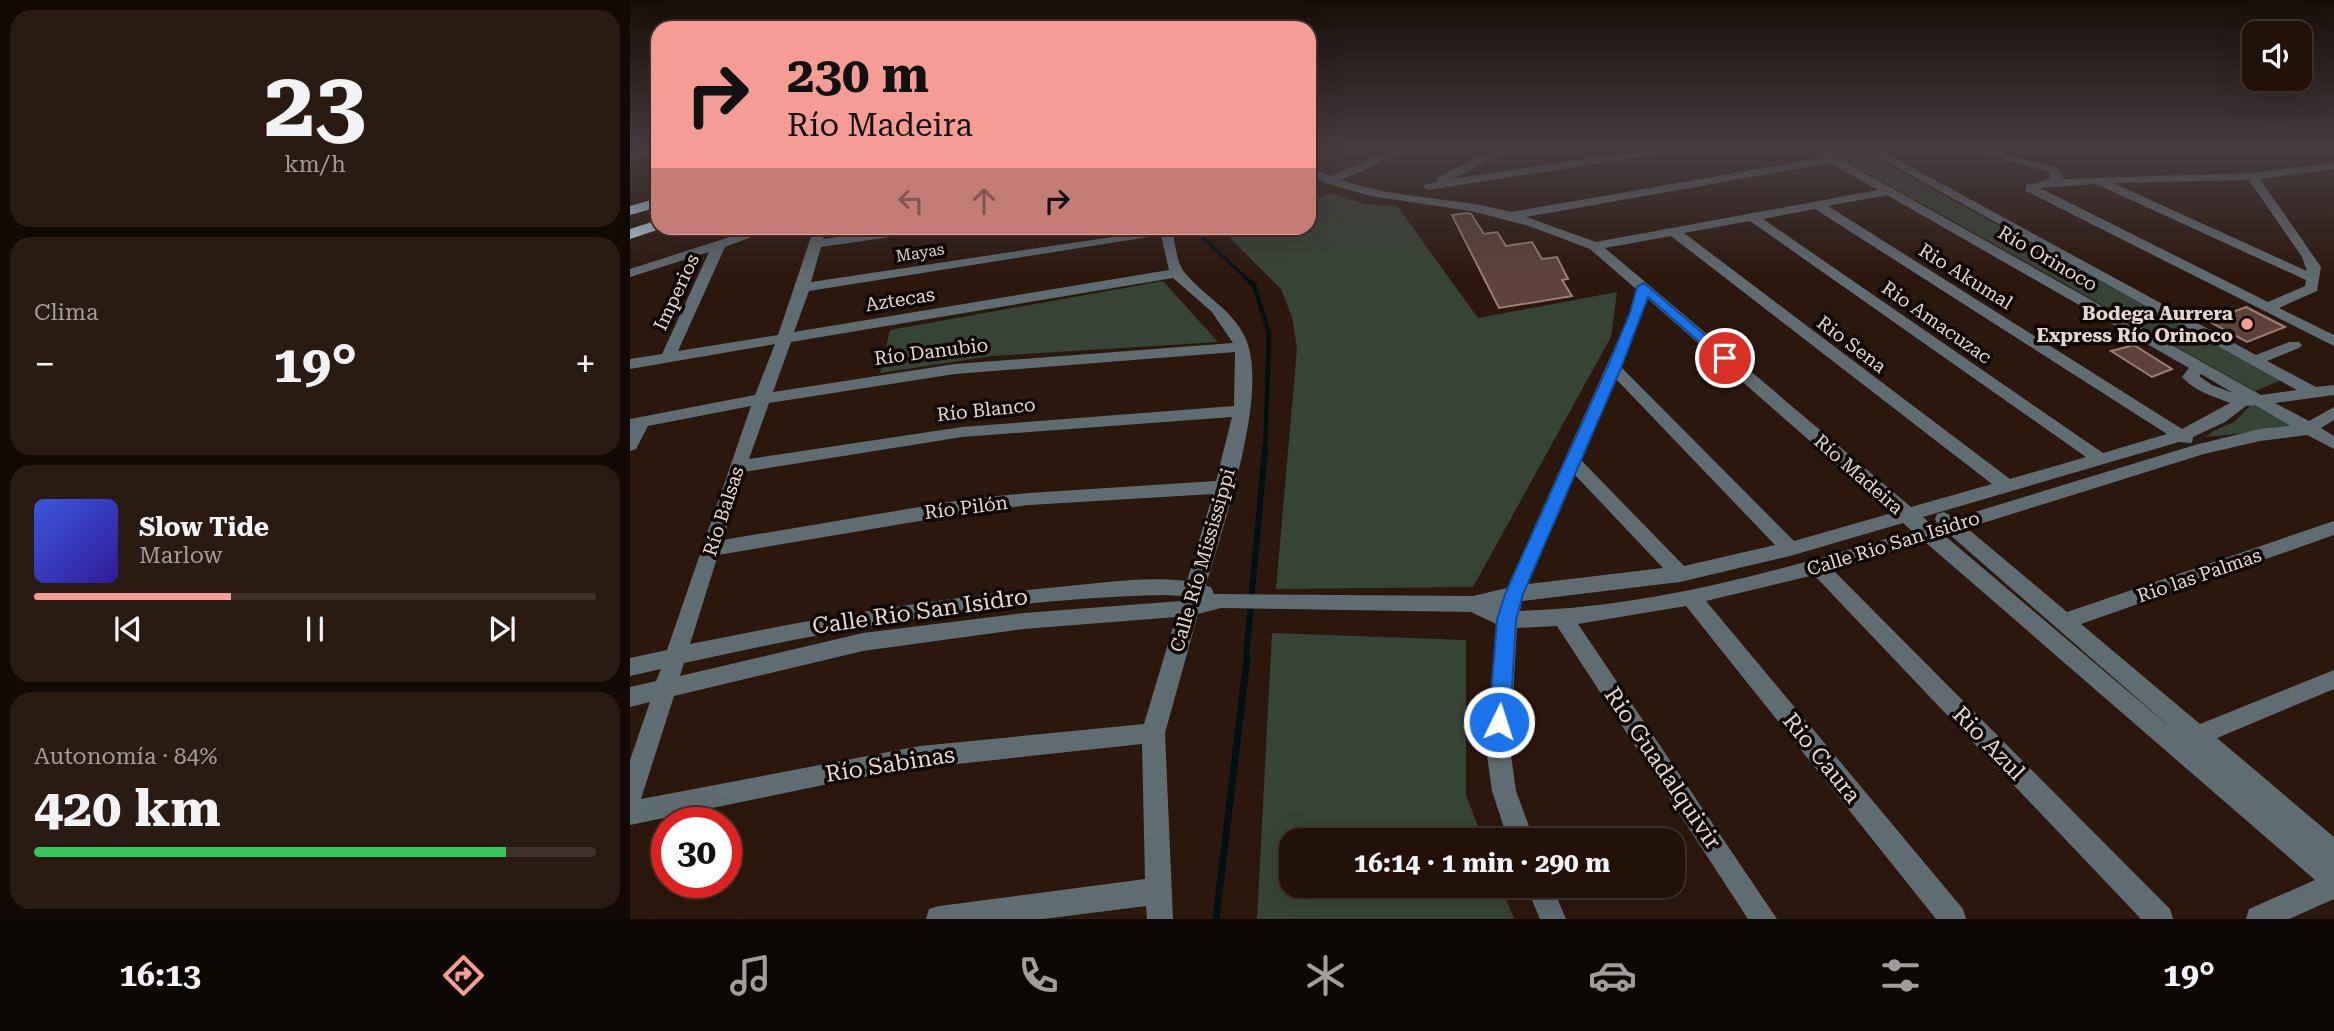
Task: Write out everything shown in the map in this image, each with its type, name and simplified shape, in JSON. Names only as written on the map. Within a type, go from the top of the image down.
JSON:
[{"type":"highway","points":[[630,211],[651,204]]},
{"type":"highway","points":[[630,234],[651,227]]},
{"type":"street","name":"Río Madeira","points":[[1363,192],[1512,215],[1595,246],[1927,533],[2107,673],[2197,736],[2334,854]]},
{"type":"street","points":[[1402,198],[1415,192]]},
{"type":"street","points":[[1512,215],[1644,192]]},
{"type":"street","points":[[1595,246],[1887,192]]},
{"type":"street","name":"Río Orinoco","points":[[1894,192],[2203,368],[2193,372],[2190,377],[2206,388],[2250,400]]},
{"type":"street","name":"Río Orinoco","points":[[1948,192],[2334,404]]},
{"type":"street","points":[[2038,192],[2334,341]]},
{"type":"street","points":[[2122,192],[2314,279]]},
{"type":"street","points":[[2263,192],[2309,257],[2314,279],[2312,288],[2267,308]]},
{"type":"street","name":"Rio Akumal","points":[[1816,204],[2201,449]]},
{"type":"street","name":"Rio Amacuzac","points":[[1753,217],[2099,458]]},
{"type":"street","name":"Rio Sena","points":[[1674,232],[2007,486]]},
{"type":"street","points":[[630,273],[746,235]]},
{"type":"street","name":"Mayas","points":[[803,288],[1130,235]]},
{"type":"street","points":[[1168,235],[1176,273],[1229,323],[1242,347]]},
{"type":"street","name":"Río Balsas","points":[[630,797],[737,467],[803,288],[818,236]]},
{"type":"street","name":"Imperios","points":[[668,357],[720,243]]},
{"type":"street","name":"Aztecas","points":[[630,364],[1176,273]]},
{"type":"street","points":[[1517,828],[1504,791],[1498,748],[1507,620],[1514,594],[1637,313],[1644,287]]},
{"type":"street","points":[[2256,360],[2294,345]]},
{"type":"street","name":"Río Danubio","points":[[636,423],[825,387],[992,364],[1242,347]]},
{"type":"street","name":"Calle Río Mississippi","points":[[1160,919],[1153,733],[1224,487],[1242,411],[1242,347]]},
{"type":"street","points":[[1614,368],[1790,549]]},
{"type":"street","points":[[2250,400],[2334,390]]},
{"type":"street","points":[[2250,400],[2334,443]]},
{"type":"street","name":"Calle Rio San Isidro","points":[[630,667],[799,631],[936,608],[1063,594],[1141,589],[1192,598],[1229,600],[1473,604],[1514,594],[1680,574],[1790,549],[2181,436],[2250,400]]},
{"type":"street","name":"Río Blanco","points":[[737,467],[962,432],[1242,411]]},
{"type":"street","points":[[2309,429],[2334,412]]},
{"type":"street","points":[[630,445],[636,423]]},
{"type":"street","name":"Calle Rio San Isidro","points":[[1473,604],[1507,620],[1563,618],[1691,597],[1818,567],[2201,449],[2260,435],[2309,429]]},
{"type":"street","points":[[1572,461],[1680,574]]},
{"type":"street","name":"Río Pilón","points":[[710,549],[967,506],[1028,499],[1224,487]]},
{"type":"street","name":"Río Madeira","points":[[1931,509],[2063,622],[2107,673],[2334,879]]},
{"type":"street","name":"Rio las Palmas","points":[[2063,622],[2334,528]]},
{"type":"street","name":"Rio Azul","points":[[1818,567],[2161,919]]},
{"type":"street","name":"Rio Caura","points":[[1691,597],[1953,919]]},
{"type":"street","name":"Calle Rio San Isidro","points":[[630,697],[808,653],[922,633],[1192,598]]},
{"type":"street","name":"Rio Guadalquivir","points":[[1563,618],[1764,919]]},
{"type":"street","points":[[2197,736],[2334,680]]},
{"type":"street","name":"Río Sabinas","points":[[630,813],[857,767],[920,757],[1153,733]]},
{"type":"street","points":[[2259,919],[2334,885]]},
{"type":"street","points":[[939,919],[1157,891]]},
{"type":"street","points":[[1544,898],[1553,919]]},
{"type":"green space","points":[[1901,192],[1938,192],[2282,380],[2255,391]]},
{"type":"green space","points":[[1329,193],[1364,204],[1397,206],[1478,318],[1617,292],[1611,337],[1473,587],[1276,589],[1297,349],[1292,317],[1281,289],[1230,238],[1237,235],[1316,235],[1316,199]]},
{"type":"green space","points":[[1163,281],[1218,342],[992,356],[880,373],[890,330]]},
{"type":"green space","points":[[2253,403],[2296,428],[2206,437],[2234,422]]},
{"type":"green space","points":[[1272,633],[1466,640],[1466,795],[1478,828],[1279,828],[1279,898],[1506,898],[1514,919],[1257,919]]},
{"type":"building","points":[[1471,214],[1484,234],[1497,232],[1506,246],[1532,242],[1542,259],[1557,257],[1568,279],[1562,280],[1572,296],[1499,308],[1452,215]]},
{"type":"building","name":"Bodega Aurrera Express Río Orinoco","points":[[2246,307],[2285,327],[2247,342],[2208,321]]},
{"type":"building","points":[[2134,345],[2172,369],[2152,377],[2111,351]]},
{"type":"waterway","points":[[1200,235],[1252,284]]},
{"type":"waterway","points":[[1251,282],[1269,334],[1265,451]]},
{"type":"waterway","points":[[1246,659],[1265,449]]},
{"type":"waterway","points":[[1216,919],[1247,658]]},
{"type":"place","name":"Bodega Aurrera Express Río Orinoco","points":[[2247,324]]},
{"type":"route","points":[[1499,722],[1507,620],[1514,594],[1614,368],[1637,313],[1644,287],[1725,358]]}]
